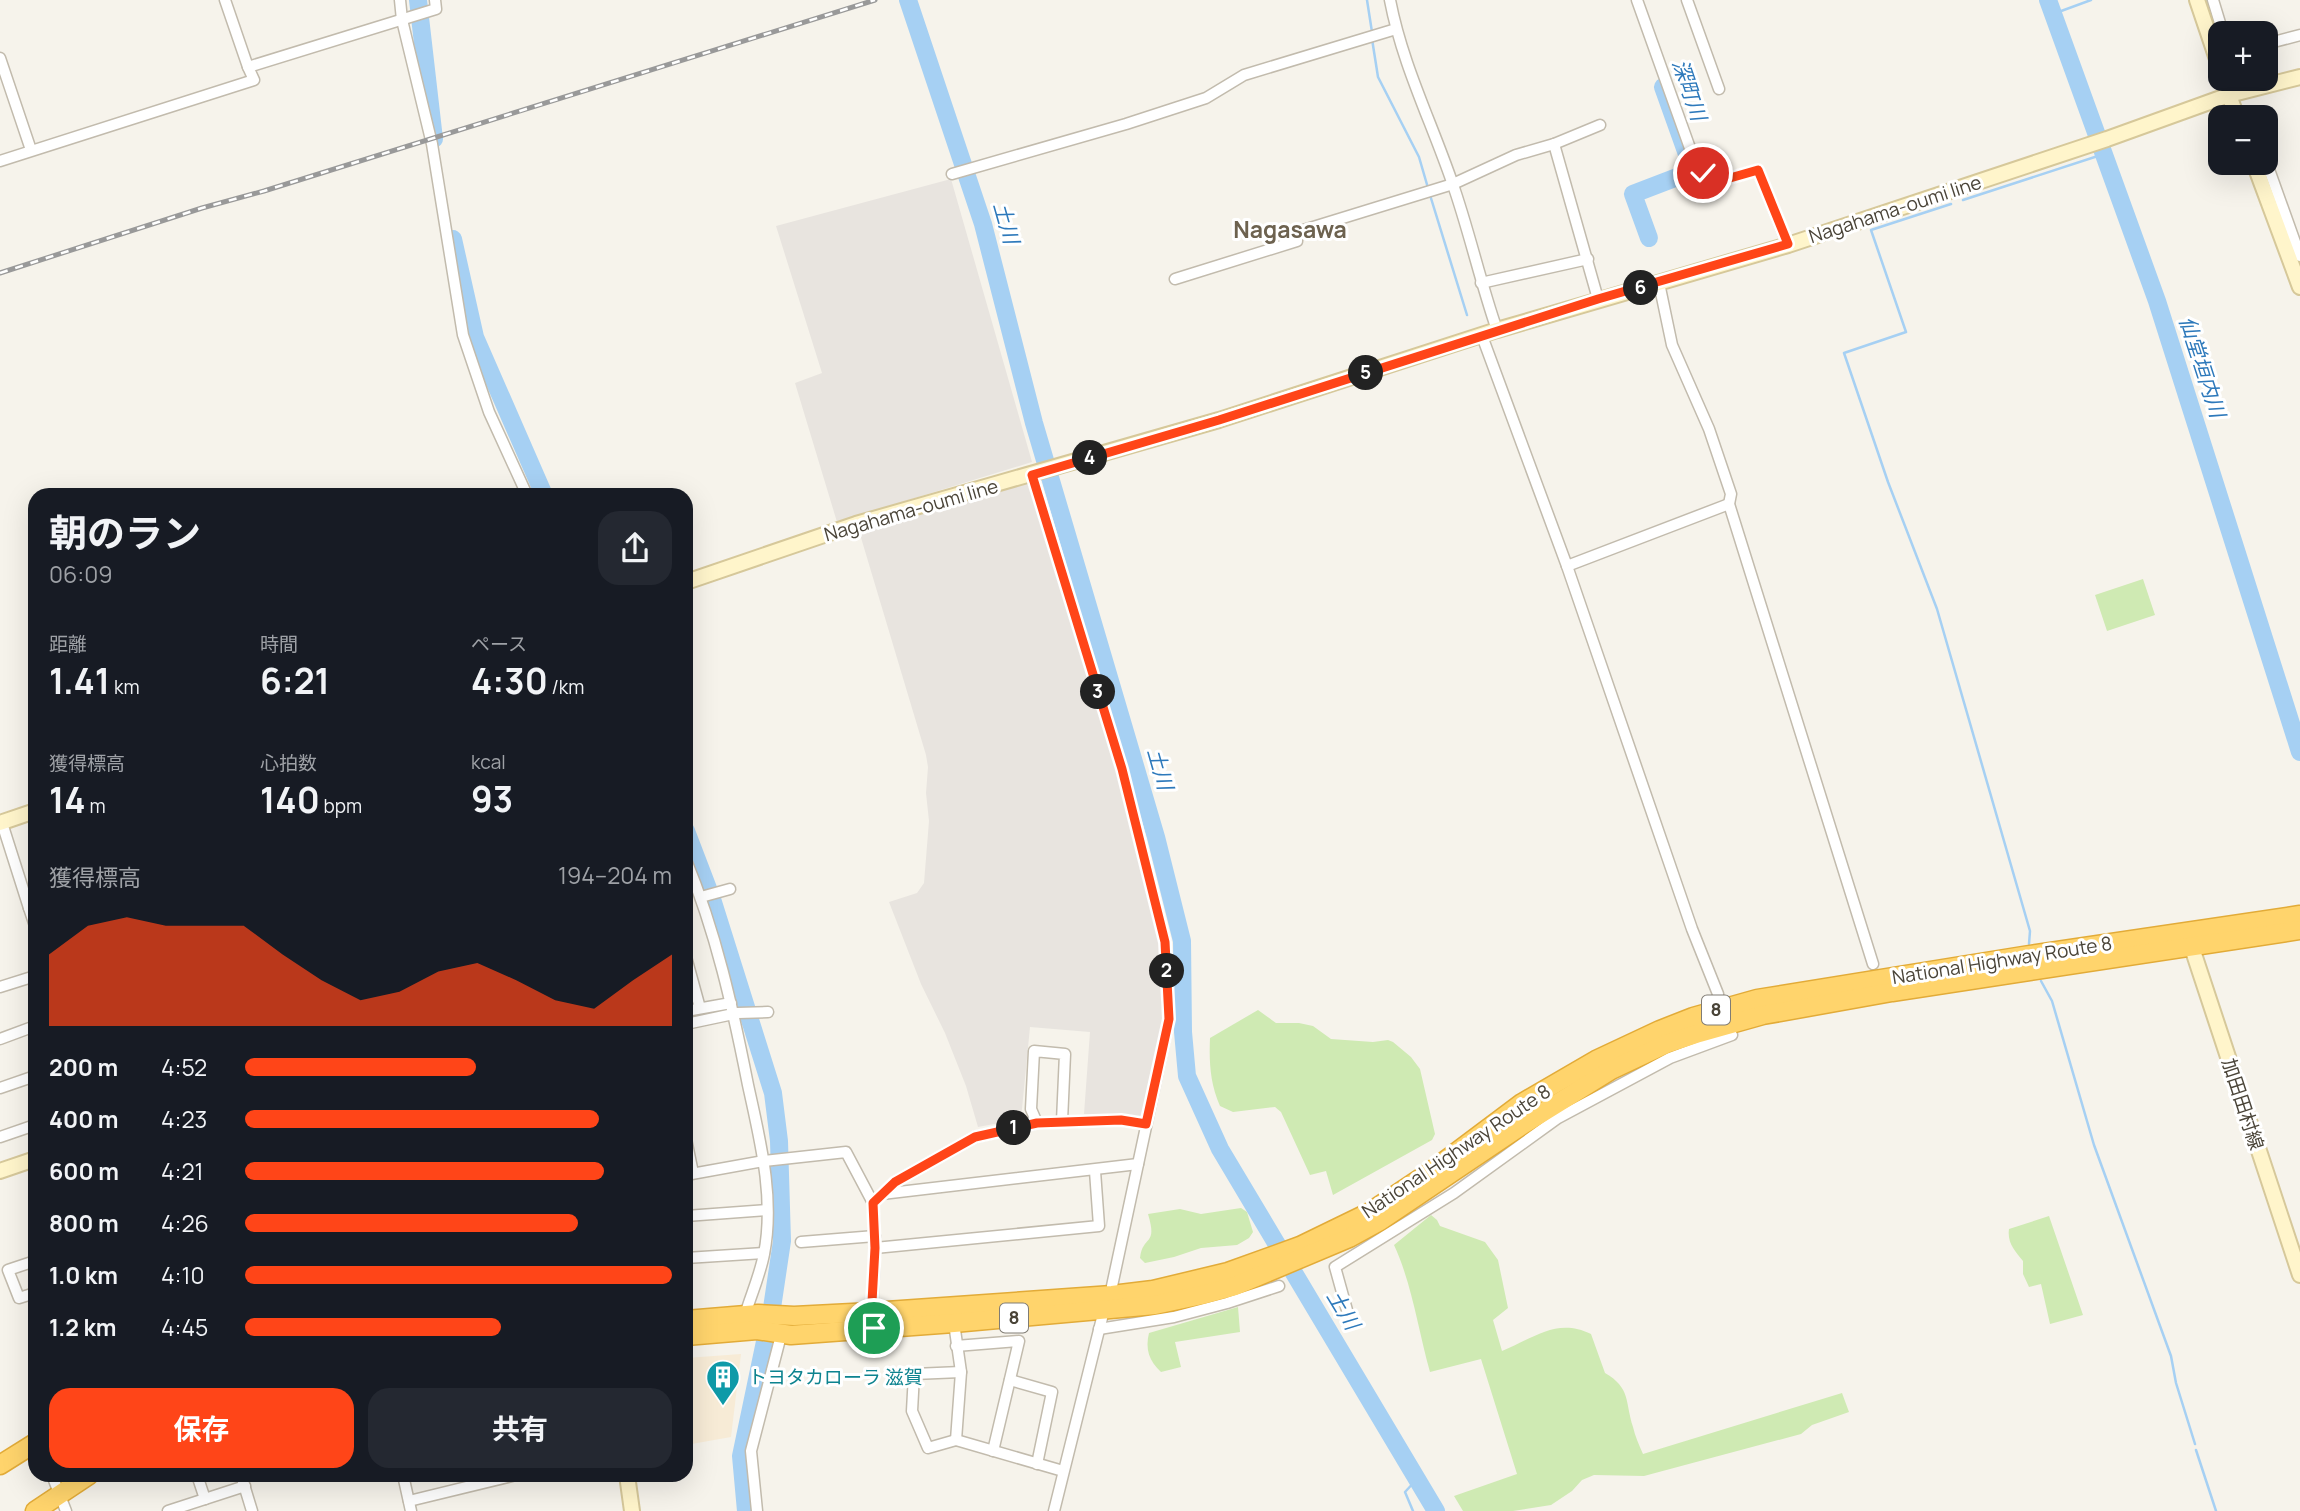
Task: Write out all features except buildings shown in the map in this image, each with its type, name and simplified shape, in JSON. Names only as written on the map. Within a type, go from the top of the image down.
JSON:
[{"type":"highway","name":"National Highway Route 8","points":[[2192,939],[2300,915]]},
{"type":"highway","name":"National Highway Route 8","points":[[693,1320],[754,1320],[794,1316],[954,1323],[1108,1302],[1153,1290],[1231,1279],[1302,1252],[1370,1212],[1430,1172],[1522,1103],[1596,1060],[1693,1017],[1757,999],[2023,956],[2300,930]]},
{"type":"highway","name":"National Highway Route 8","points":[[693,1334],[754,1320],[785,1339],[873,1320],[1108,1302]]},
{"type":"highway","points":[[0,1465],[28,1448]]},
{"type":"highway","points":[[35,1511],[63,1503],[82,1482]]},
{"type":"main road","points":[[2197,0],[2208,31]]},
{"type":"main road","name":"Nagahama-oumi line","points":[[693,580],[856,524],[1219,420],[1496,330],[1788,244],[2100,141],[2229,95],[2300,77]]},
{"type":"main road","points":[[2228,91],[2233,105]]},
{"type":"main road","points":[[2260,175],[2288,228],[2300,287]]},
{"type":"main road","points":[[1,823],[28,813]]},
{"type":"main road","name":"加田田村線","points":[[2192,939],[2300,1276]]},
{"type":"main road","points":[[0,1171],[28,1161]]},
{"type":"main road","points":[[628,1482],[632,1511]]},
{"type":"street","points":[[0,161],[254,80],[225,0]]},
{"type":"street","points":[[400,0],[432,144],[463,335],[489,412],[524,488]]},
{"type":"street","points":[[1390,0],[1396,29],[1453,184],[1496,330]]},
{"type":"street","points":[[1637,0],[1696,165],[1709,184],[1758,170],[1788,244]]},
{"type":"street","points":[[1687,0],[1719,89]]},
{"type":"street","points":[[2213,0],[2220,21]]},
{"type":"street","points":[[248,67],[405,18],[433,5]]},
{"type":"street","points":[[952,174],[1161,113],[1206,98],[1244,75],[1396,29]]},
{"type":"street","points":[[2278,40],[2300,34]]},
{"type":"street","points":[[0,58],[31,150]]},
{"type":"street","points":[[1175,279],[1297,241],[1297,232],[1453,184],[1516,155],[1554,144],[1600,125]]},
{"type":"street","points":[[1554,144],[1598,299]]},
{"type":"street","points":[[2271,175],[2300,256]]},
{"type":"street","points":[[1481,284],[1587,259]]},
{"type":"street","points":[[1659,283],[1672,345],[1709,429],[1731,494],[1729,504],[1873,964]]},
{"type":"street","points":[[1482,336],[1567,566],[1688,917],[1718,994]]},
{"type":"street","points":[[1035,474],[1122,769],[1165,942],[1169,1019],[1112,1286],[1054,1511]]},
{"type":"street","points":[[1567,566],[1729,504]]},
{"type":"street","points":[[1,823],[28,896]]},
{"type":"street","points":[[693,877],[734,1010],[767,1161],[764,1253],[754,1320]]},
{"type":"street","points":[[701,897],[730,889]]},
{"type":"street","points":[[0,987],[28,978]]},
{"type":"street","points":[[693,982],[700,1008]]},
{"type":"street","points":[[693,1010],[767,1011]]},
{"type":"street","points":[[693,1022],[734,1010]]},
{"type":"street","points":[[0,1039],[28,1029]]},
{"type":"street","points":[[1350,1321],[1335,1267],[1454,1193],[1559,1118],[1670,1058],[1731,1035]]},
{"type":"street","points":[[1037,1123],[1031,1109],[1034,1051],[1065,1054],[1062,1121]]},
{"type":"street","points":[[0,1088],[28,1078]]},
{"type":"street","points":[[873,1203],[895,1182],[975,1137],[1037,1123],[1062,1121],[1121,1120],[1146,1124]]},
{"type":"street","points":[[0,1137],[28,1127]]},
{"type":"street","points":[[693,1173],[846,1152],[873,1203],[873,1320]]},
{"type":"street","points":[[882,1194],[1138,1164]]},
{"type":"street","points":[[801,1241],[875,1242],[1098,1226],[1095,1171]]},
{"type":"street","points":[[693,1215],[766,1210]]},
{"type":"street","points":[[693,1258],[764,1253]]},
{"type":"street","points":[[28,1263],[8,1270],[19,1298],[28,1295]]},
{"type":"street","points":[[1099,1329],[1174,1317],[1279,1286]]},
{"type":"street","points":[[954,1323],[961,1372],[956,1440]]},
{"type":"street","points":[[757,1511],[751,1451],[785,1339]]},
{"type":"street","points":[[956,1346],[1019,1341],[993,1451]]},
{"type":"street","points":[[961,1372],[914,1374],[912,1411],[928,1448],[956,1440],[1063,1471]]},
{"type":"street","points":[[1010,1380],[1052,1392],[1037,1464]]},
{"type":"street","points":[[54,1482],[63,1503]]},
{"type":"street","points":[[199,1482],[205,1499]]},
{"type":"street","points":[[168,1511],[205,1499],[241,1482]]},
{"type":"street","points":[[243,1482],[252,1511]]},
{"type":"street","points":[[405,1482],[410,1506],[492,1482]]},
{"type":"shaded area","points":[[951,179],[1032,462],[837,522],[795,383],[822,373],[776,226]]},
{"type":"shaded area","points":[[1029,479],[1074,623],[1134,835],[1160,939],[1164,1018],[1143,1117],[1084,1114],[1090,1032],[1030,1027],[1021,1119],[978,1127],[966,1086],[945,1033],[921,984],[889,902],[917,893],[924,883],[929,821],[926,793],[928,767],[859,531]]},
{"type":"shaded area","points":[[741,1354],[731,1437],[693,1444],[693,1357]]},
{"type":"green space","points":[[2143,579],[2155,615],[2107,631],[2095,595]]},
{"type":"green space","points":[[1258,1010],[1276,1023],[1313,1026],[1331,1039],[1393,1042],[1411,1057],[1420,1069],[1435,1134],[1432,1140],[1333,1195],[1326,1171],[1310,1175],[1281,1112],[1275,1107],[1233,1112],[1220,1106],[1211,1072],[1210,1038]]},
{"type":"green space","points":[[1241,1208],[1247,1212],[1253,1232],[1249,1238],[1237,1245],[1201,1248],[1145,1263],[1140,1258],[1151,1236],[1148,1214],[1180,1209],[1201,1214]]},
{"type":"green space","points":[[1431,1215],[1440,1226],[1485,1242],[1498,1260],[1508,1308],[1493,1320],[1502,1351],[1556,1328],[1579,1329],[1591,1334],[1605,1373],[1619,1384],[1626,1396],[1643,1454],[1842,1393],[1849,1412],[1812,1425],[1801,1434],[1644,1476],[1594,1475],[1582,1480],[1572,1491],[1551,1505],[1513,1511],[1463,1511],[1454,1496],[1517,1474],[1481,1359],[1430,1372],[1410,1291],[1394,1245]]},
{"type":"green space","points":[[2049,1216],[2083,1315],[2050,1324],[2041,1284],[2029,1287],[2023,1274],[2023,1261],[2009,1238],[2009,1229]]},
{"type":"green space","points":[[1238,1307],[1240,1332],[1175,1342],[1181,1367],[1161,1372],[1154,1364],[1148,1349],[1149,1333]]},
{"type":"waterway","points":[[418,0],[434,139]]},
{"type":"waterway","name":"土川","points":[[908,0],[983,224],[1034,423],[1156,837],[1182,941],[1183,1032],[1187,1076],[1220,1149],[1436,1511]]},
{"type":"waterway","points":[[1367,0],[1372,32]]},
{"type":"waterway","name":"仙堂垣内川","points":[[2048,0],[2157,301],[2300,752]]},
{"type":"waterway","points":[[2053,14],[2091,0]]},
{"type":"waterway","points":[[2207,0],[2214,21]]},
{"type":"waterway","points":[[1372,39],[1378,77],[1419,157],[1428,188]]},
{"type":"waterway","name":"深町川","points":[[1649,238],[1633,194],[1693,171],[1663,87]]},
{"type":"waterway","points":[[1963,200],[2104,154]]},
{"type":"waterway","points":[[1430,195],[1467,315]]},
{"type":"waterway","points":[[1951,204],[1871,230],[1906,332],[1844,353],[1888,482],[1937,609],[2030,931],[2029,944]]},
{"type":"waterway","points":[[453,239],[475,337],[541,488]]},
{"type":"waterway","points":[[693,849],[712,899],[773,1093],[779,1141],[782,1241],[772,1308],[741,1456],[746,1511]]},
{"type":"waterway","points":[[2041,981],[2052,1001],[2094,1145],[2171,1356],[2176,1383],[2195,1444]]},
{"type":"waterway","points":[[2196,1450],[2216,1511]]},
{"type":"waterway","points":[[1413,1511],[1405,1492],[1417,1479]]},
{"type":"railway","points":[[0,273],[875,0]]},
{"type":"place","name":"トヨタカローラ 滋賀","points":[[723,1407]]},
{"type":"district","name":"Nagasawa","points":[[1290,230]]},
{"type":"route","points":[[874,1328],[873,1203],[895,1182],[975,1137],[1037,1123],[1062,1121],[1121,1120],[1146,1124],[1169,1019],[1165,942],[1122,769],[1032,475],[1219,420],[1496,330],[1788,244],[1758,170],[1709,184],[1703,173]]}]
